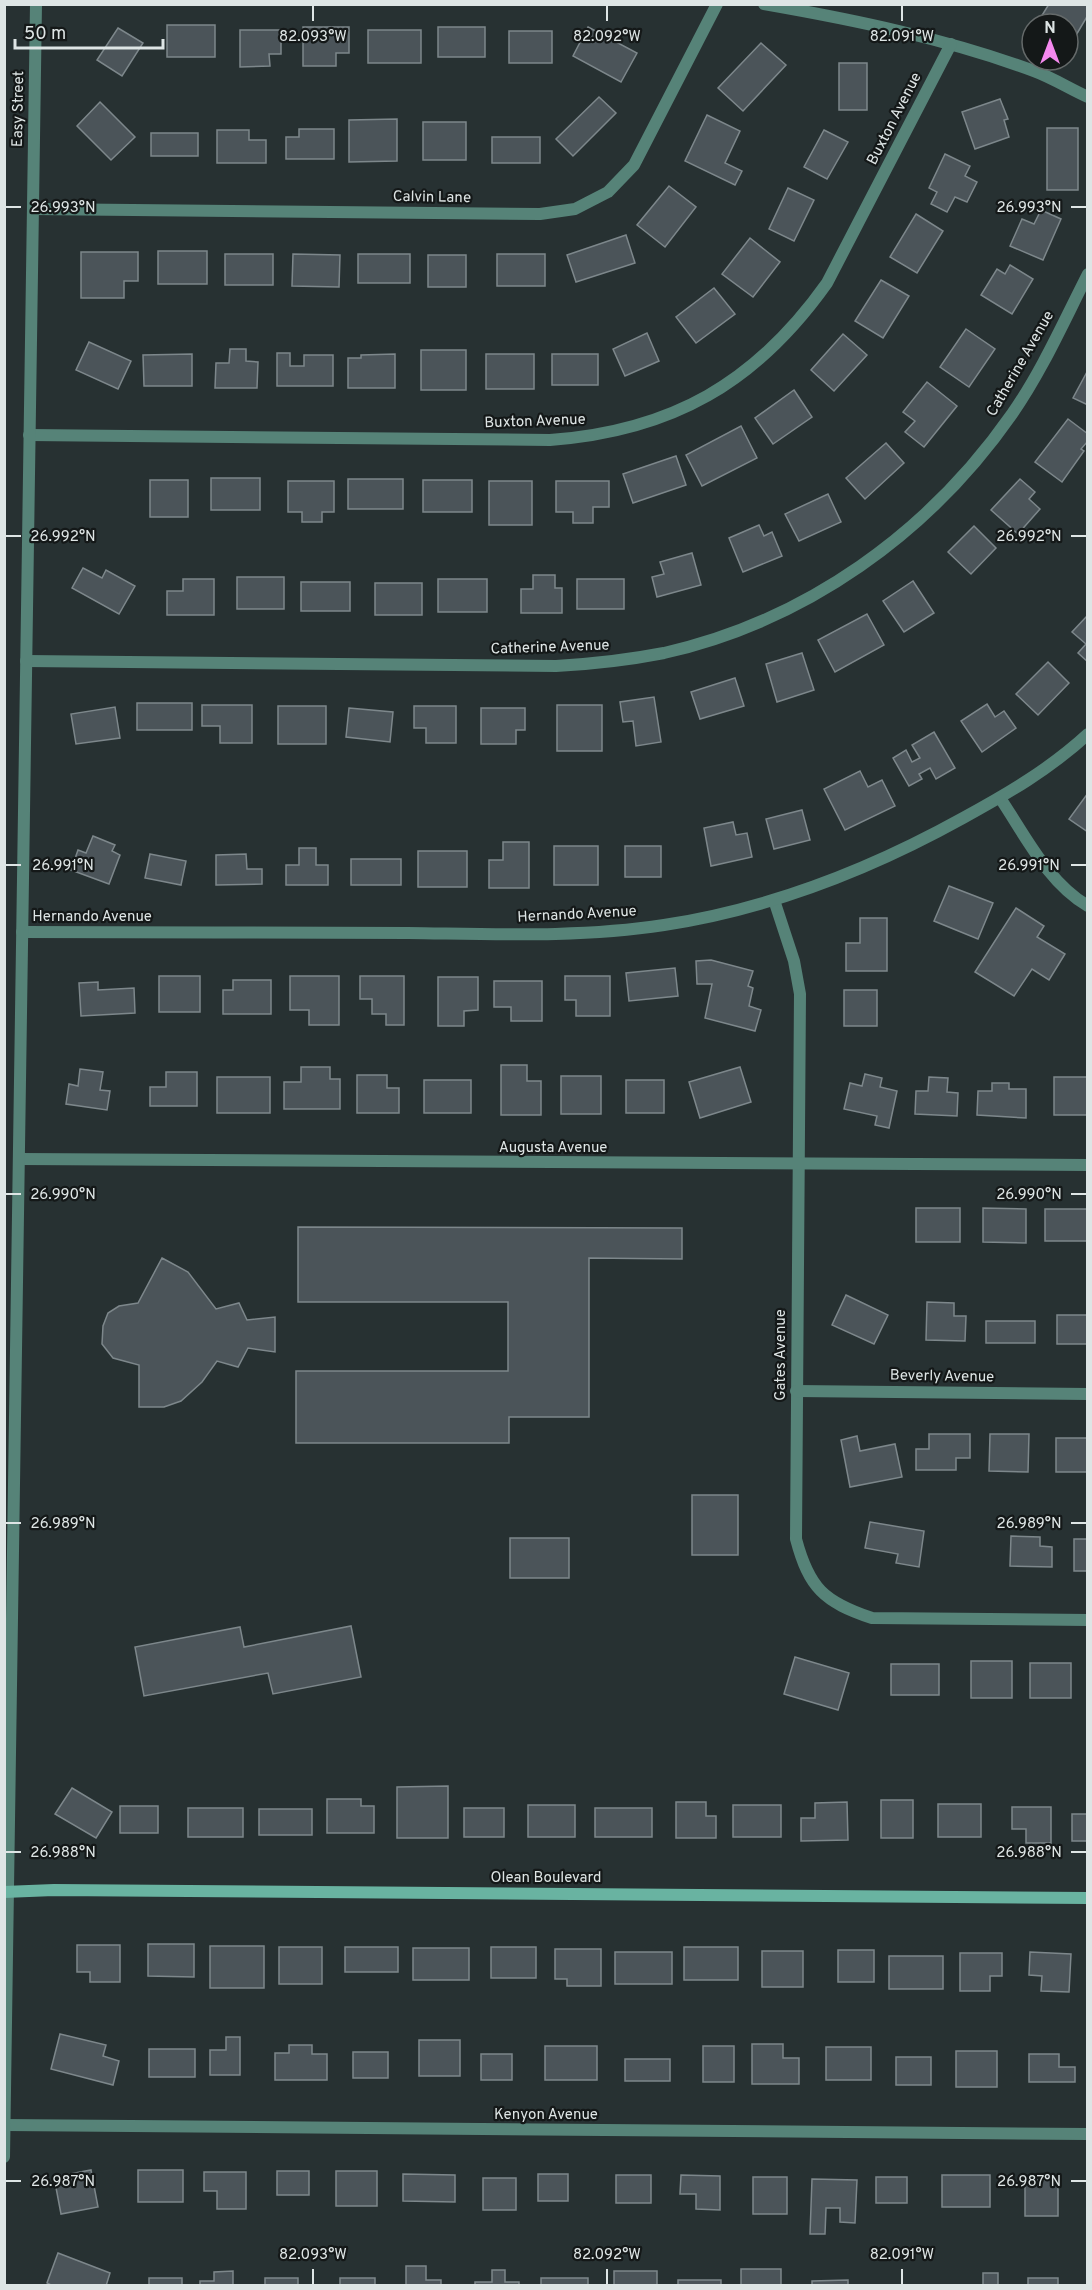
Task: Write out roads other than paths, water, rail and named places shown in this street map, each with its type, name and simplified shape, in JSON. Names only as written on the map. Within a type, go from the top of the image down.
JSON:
[{"type":"street","name":"Easy Street","points":[[4,2157],[6,1892],[36,4]]},
{"type":"street","name":"Calvin Lane","points":[[33,209],[540,214],[575,208],[608,192],[634,165],[717,4]]},
{"type":"street","points":[[764,4],[838,17],[951,44],[1036,72],[1088,97]]},
{"type":"street","name":"Buxton Avenue","points":[[29,435],[550,440],[614,432],[671,414],[708,396],[748,370],[783,339],[810,307],[827,283],[951,44]]},
{"type":"street","name":"Catherine Avenue","points":[[26,661],[556,666],[625,660],[663,653],[739,630],[793,607],[845,577],[893,543],[937,504],[978,460],[1013,412],[1038,371],[1088,274]]},
{"type":"street","name":"Hernando Avenue","points":[[22,932],[557,934],[665,925],[774,900],[890,856],[1026,783],[1088,734]]},
{"type":"street","points":[[1000,798],[1050,873],[1075,899],[1088,906]]},
{"type":"street","name":"Gates Avenue","points":[[774,900],[794,961],[800,994],[796,1539],[803,1566],[818,1588],[843,1608],[872,1618],[1088,1620]]},
{"type":"street","name":"Augusta Avenue","points":[[18,1159],[1088,1165]]},
{"type":"street","name":"Beverly Avenue","points":[[796,1391],[1088,1394]]},
{"type":"street","name":"Olean Boulevard","points":[[6,1892],[54,1890],[1088,1898]]},
{"type":"street","name":"Kenyon Avenue","points":[[5,2125],[1088,2134]]}]
